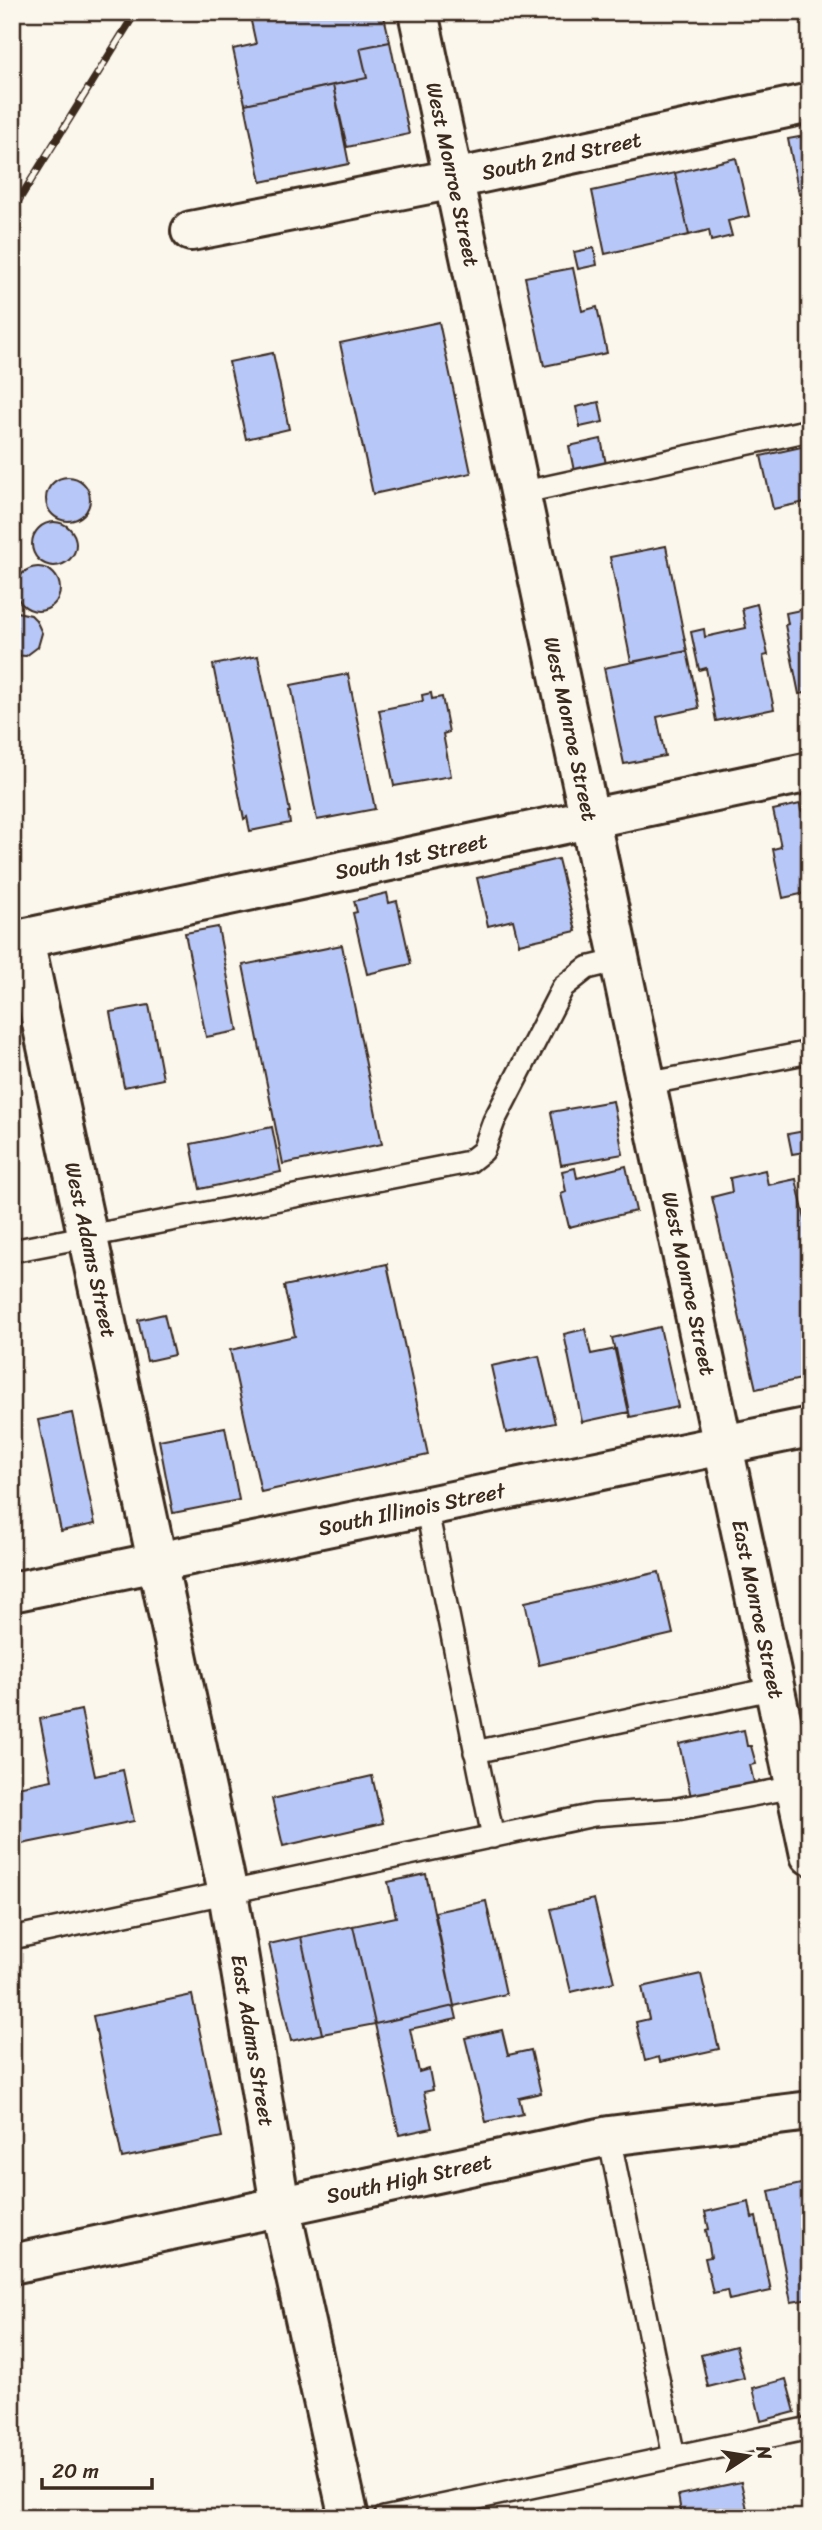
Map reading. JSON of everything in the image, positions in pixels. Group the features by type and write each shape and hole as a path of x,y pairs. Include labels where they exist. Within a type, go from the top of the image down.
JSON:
{"street":[{"name":"West Monroe Street","path":"418,12 723,1445"},
{"name":"South 2nd Street","path":"191,231 454,179 810,103"},
{"name":"South 1st Street","path":"18,940 810,772"},
{"name":"West Adams Street","path":"18,940 87,1236 156,1562"},
{"name":"South Illinois Street","path":"12,1592 810,1427"},
{"name":"East Monroe Street","path":"723,1445 810,1855"},
{"name":"East Adams Street","path":"156,1562 228,1893 280,2205 349,2518"},
{"name":"South High Street","path":"12,2264 609,2136 810,2111"}],"lane":[{"path":"520,493 810,430"},
{"path":"12,1251 468,1162 483,1151 494,1121 564,987 587,968 620,960"},
{"path":"646,1084 810,1052"},
{"path":"426,1506 493,1837"},
{"path":"475,1752 776,1688"},
{"path":"12,1938 594,1815 677,1809 795,1787"},
{"path":"609,2136 674,2457"},
{"path":"384,2518 810,2428"}],"building":[{"path":"249,12 383,12 390,42 360,48 367,78 245,104 233,49 256,44"},
{"path":"390,42 409,134 347,147 333,85 367,78 360,48"},
{"path":"333,85 349,164 261,182 245,104"},
{"path":"810,135 810,192 799,194 788,139"},
{"path":"736,158 749,216 728,221 732,236 711,241 709,230 689,235 675,173"},
{"path":"675,173 689,235 605,254 592,191"},
{"path":"594,248 597,265 578,269 574,252"},
{"path":"573,268 582,311 597,307 607,353 544,366 525,277"},
{"path":"439,322 471,473 373,494 340,343"},
{"path":"273,353 289,429 246,439 229,362"},
{"path":"599,402 603,422 580,427 576,407"},
{"path":"601,439 606,464 574,471 569,446"},
{"path":"810,445 810,501 773,509 761,456"},
{"path":"68,477 83,484 90,499 83,514 68,521 53,514 46,499 53,484"},
{"path":"54,522 69,529 76,544 69,559 54,566 39,559 32,544 39,529"},
{"path":"666,546 687,651 631,662 610,557"},
{"path":"38,567 53,574 60,589 53,604 38,611 23,604 16,589 23,574"},
{"path":"757,604 768,655 763,656 774,709 716,721 706,668 699,670 691,632 704,629 705,637 746,628 742,608"},
{"path":"810,608 810,700 807,701 805,693 799,694 785,625 788,624 786,613"},
{"path":"17,612 31,615 42,633 38,647 26,656 12,655 12,614"},
{"path":"687,651 699,708 657,717 665,756 624,764 604,668"},
{"path":"258,656 290,823 250,831 247,817 244,819 213,665"},
{"path":"348,674 375,809 317,820 291,685"},
{"path":"431,693 432,699 442,697 449,732 443,734 451,776 394,786 379,710 423,701 422,695"},
{"path":"800,804 801,811 806,810 810,827 810,892 783,898 773,849 781,847 773,810"},
{"path":"558,859 576,931 519,944 513,920 488,926 477,878"},
{"path":"387,893 389,903 397,901 411,964 367,974 353,913 357,912 354,901"},
{"path":"218,927 238,1031 206,1037 185,933"},
{"path":"342,945 382,1144 283,1164 243,965"},
{"path":"149,1005 163,1079 124,1087 110,1012"},
{"path":"613,1101 623,1154 561,1165 551,1112"},
{"path":"272,1127 281,1172 200,1189 191,1144"},
{"path":"810,1130 810,1151 792,1154 788,1134"},
{"path":"626,1166 636,1211 569,1227 561,1194 566,1192 562,1171 575,1168 577,1178"},
{"path":"765,1170 768,1185 796,1179 810,1242 810,1377 756,1389 712,1197 732,1192 730,1178"},
{"path":"387,1264 428,1455 261,1492 230,1350 295,1336 284,1286"},
{"path":"164,1314 174,1355 147,1361 138,1320"},
{"path":"660,1327 678,1407 630,1417 612,1338"},
{"path":"585,1329 591,1354 616,1349 629,1412 582,1422 564,1334"},
{"path":"539,1356 555,1423 506,1433 491,1366"},
{"path":"72,1413 95,1524 61,1531 38,1420"},
{"path":"225,1427 239,1500 173,1513 159,1440"},
{"path":"659,1572 673,1634 539,1665 525,1602"},
{"path":"81,1710 95,1776 123,1770 134,1821 12,1846 12,1788 52,1780 40,1719"},
{"path":"744,1730 747,1746 751,1746 756,1764 750,1765 755,1787 692,1801 679,1744"},
{"path":"372,1776 383,1823 283,1846 272,1799"},
{"path":"426,1874 454,2006 375,2024 353,1926 396,1917 388,1882"},
{"path":"594,1899 614,1982 571,1992 551,1909"},
{"path":"486,1901 506,1994 454,2006 435,1912"},
{"path":"353,1926 375,2024 322,2034 301,1937"},
{"path":"301,1937 322,2034 291,2041 269,1944"},
{"path":"701,1974 719,2049 660,2062 659,2057 645,2061 636,2022 649,2019 642,1987"},
{"path":"192,1995 222,2137 122,2158 93,2016"},
{"path":"454,2006 457,2019 410,2029 419,2072 429,2069 433,2090 424,2092 432,2128 399,2135 375,2024"},
{"path":"502,2030 508,2055 531,2050 541,2093 519,2098 523,2114 486,2122 465,2038"},
{"path":"810,2182 810,2299 791,2302 769,2191"},
{"path":"749,2202 752,2218 756,2217 771,2291 729,2300 727,2290 713,2293 705,2258 711,2257 705,2212"},
{"path":"736,2346 744,2378 708,2387 701,2355"},
{"path":"786,2379 795,2412 761,2421 753,2388"},
{"path":"741,2482 749,2518 682,2518 678,2495"},
{"path":"619,2510 621,2518 582,2518"}],"railway":[{"path":"12,211 136,12"}]}
